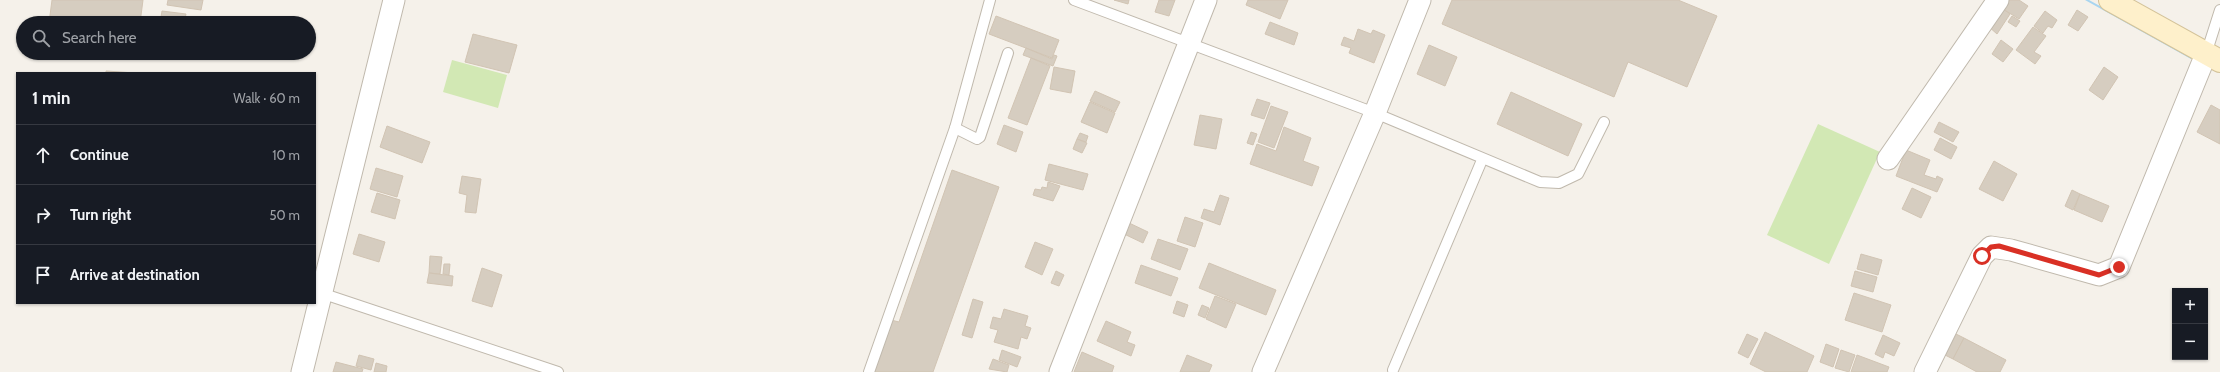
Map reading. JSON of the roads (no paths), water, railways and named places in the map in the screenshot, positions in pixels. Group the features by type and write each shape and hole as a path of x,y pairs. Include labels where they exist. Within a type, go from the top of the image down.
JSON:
{"street":[{"path":"302,372 394,0"},
{"path":"1060,372 1206,0"},
{"path":"1263,372 1375,113 1420,0"},
{"path":"1888,159 1998,0"},
{"path":"1925,372 1982,256 1991,247 2011,250 2099,275 2119,267 2213,57 2110,0"}],"lane":[{"path":"869,372 955,128 990,0"},
{"path":"1074,0 1375,113 1482,160 1540,182 1559,183 1578,174 1604,122"},
{"path":"2213,57 2220,10"},
{"path":"955,128 977,139 980,137 1008,53"},
{"path":"1393,370 1482,160"},
{"path":"321,293 558,372"}],"water":[{"path":"2085,0 2089,0 2192,57 2191,59"}]}
